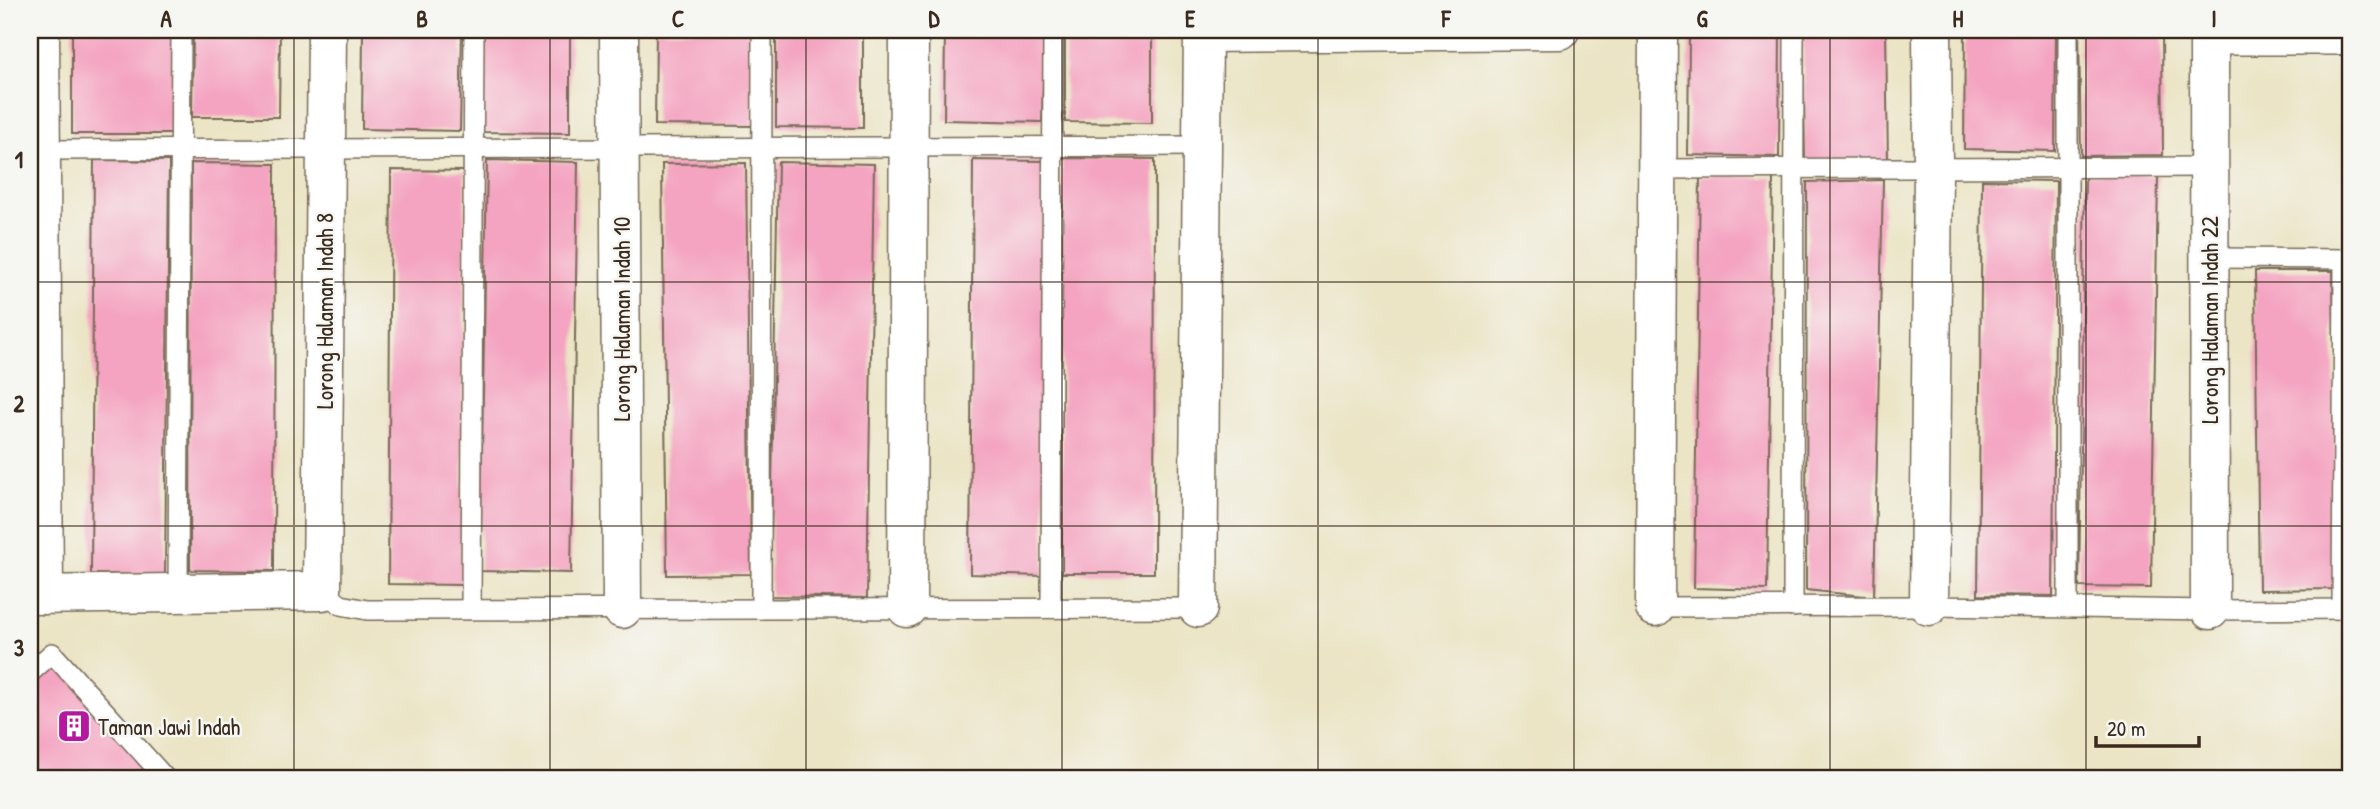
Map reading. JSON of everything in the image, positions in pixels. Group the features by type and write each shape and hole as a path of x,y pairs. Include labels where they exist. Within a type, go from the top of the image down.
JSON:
{"street":[{"path":"40,30 37,595 322,592"},
{"name":"Lorong Halaman Indah 8","path":"322,592 327,30"},
{"name":"Lorong Halaman Indah 10","path":"619,30 622,609"},
{"path":"907,608 909,30"},
{"path":"1198,608 1203,32 1560,30"},
{"path":"1655,607 1658,30"},
{"path":"1929,606 1932,30"},
{"name":"Lorong Halaman Indah 22","path":"2209,37 2210,610"}],"lane":[{"path":"178,593 181,30"},
{"path":"471,609 474,30"},
{"path":"761,609 762,30"},
{"path":"1051,608 1053,30"},
{"path":"1793,607 1794,30"},
{"path":"2068,30 2068,608"},
{"path":"2209,37 2346,40"},
{"path":"41,149 1202,146"},
{"path":"1657,169 2209,167"},
{"path":"1655,607 2346,609 2347,259 2209,258"},
{"path":"322,592 341,605 367,610 1198,608"},
{"path":"30,673 52,653 166,779"}],"building":[{"path":"72,30 174,30 174,134 72,134"},
{"path":"193,30 280,30 279,117 192,117"},
{"path":"363,30 462,30 460,131 362,129"},
{"path":"483,30 570,30 570,133 483,132"},
{"path":"656,30 754,30 753,126 655,125"},
{"path":"776,30 863,30 863,128 776,127"},
{"path":"945,30 1044,30 1042,122 944,120"},
{"path":"1065,30 1152,30 1152,123 1065,122"},
{"path":"1689,30 1780,30 1779,157 1688,155"},
{"path":"1803,30 1886,30 1888,162 1805,162"},
{"path":"1965,30 2056,30 2055,151 1964,149"},
{"path":"2079,30 2162,30 2163,155 2081,156"},
{"path":"1062,158 1155,159 1154,573 1062,573"},
{"path":"94,160 169,161 165,575 91,574"},
{"path":"487,160 578,162 571,573 480,571"},
{"path":"973,160 1047,161 1044,576 970,574"},
{"path":"778,162 874,164 867,598 770,596"},
{"path":"191,163 275,164 274,571 190,570"},
{"path":"746,163 751,574 667,575 662,164"},
{"path":"391,170 465,171 462,585 388,584"},
{"path":"2085,174 2158,176 2151,588 2079,587"},
{"path":"1700,176 1773,178 1767,590 1694,588"},
{"path":"1883,180 1874,597 1806,590 1807,182"},
{"path":"1982,180 2056,181 2053,596 1978,595"},
{"path":"2255,271 2333,271 2337,589 2259,590"},
{"name":"Taman Jawi Indah","path":"52,653 166,779 30,779 30,673"}],"place":[{"name":"Taman Jawi Indah","path":"74,726"}]}
